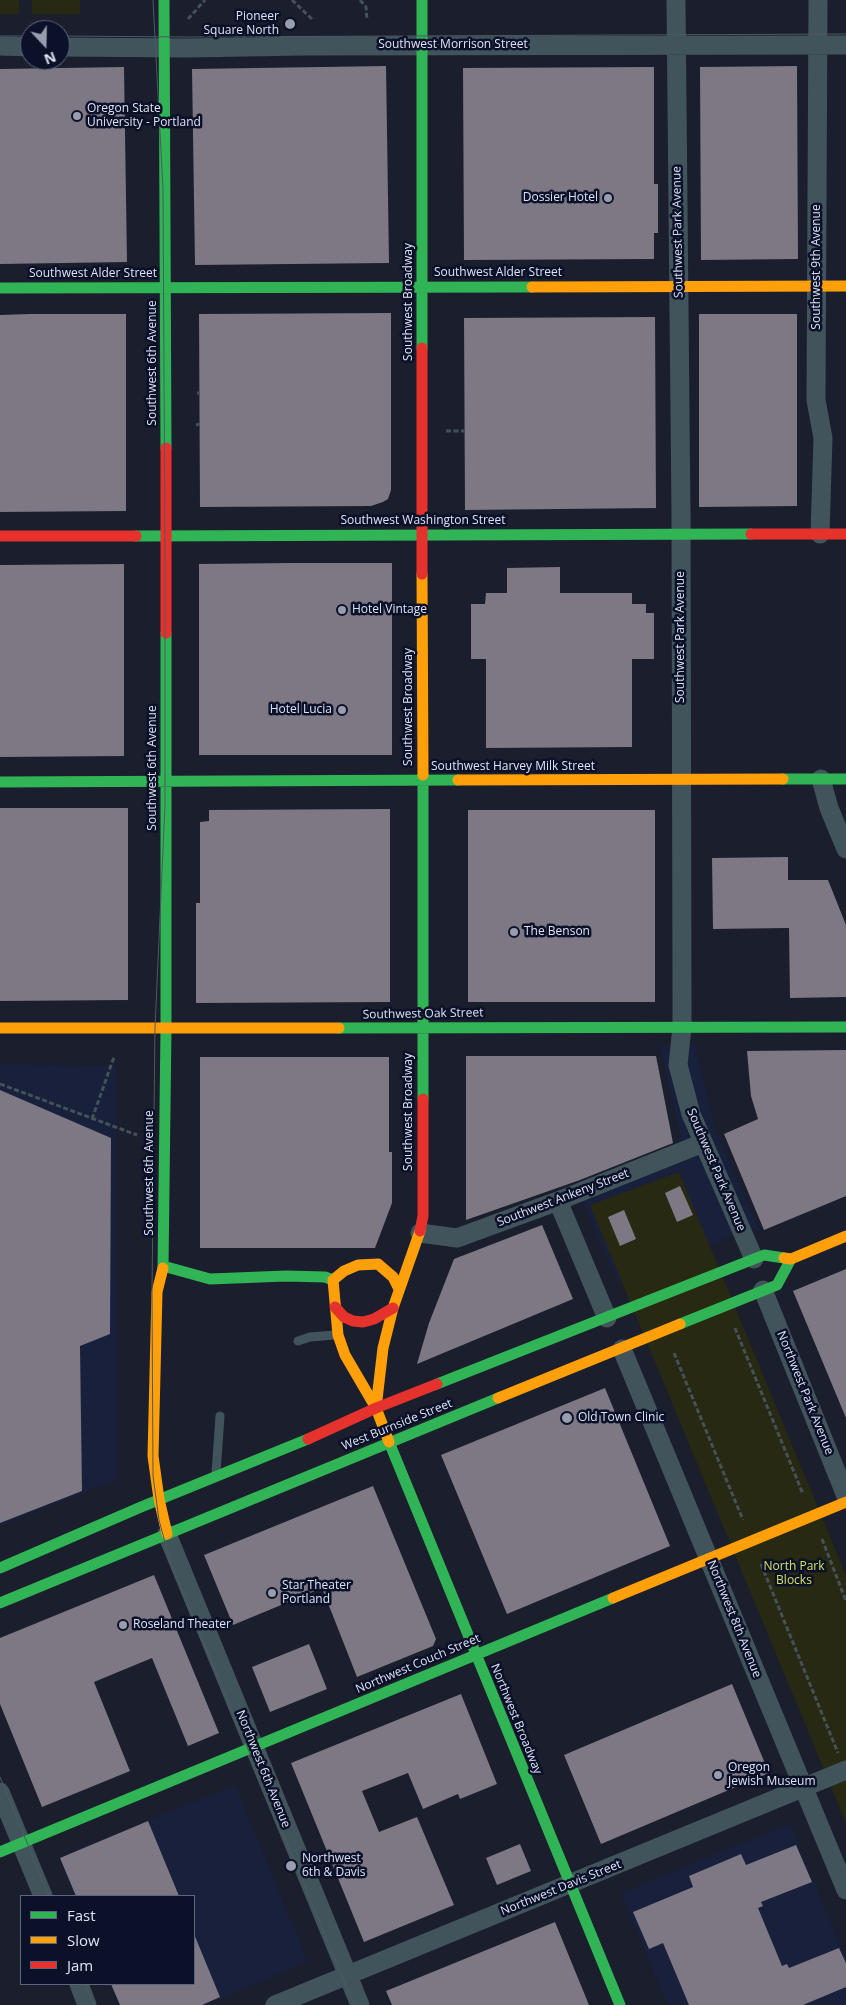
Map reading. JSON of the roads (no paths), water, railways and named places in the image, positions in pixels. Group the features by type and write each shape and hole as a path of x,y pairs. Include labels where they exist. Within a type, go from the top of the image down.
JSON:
{"main road":[{"name":"Southwest 6th Avenue","path":"164,0 167,536 166,1028 163,1266 157,1292 153,1456 159,1499 167,1534"},
{"name":"Southwest Broadway","path":"376,1408 383,1348 399,1289 420,1233 423,1216 422,0"},
{"name":"Southwest Alder Street","path":"0,288 846,286"},
{"name":"Southwest Washington Street","path":"0,536 846,534"},
{"name":"Southwest Harvey Milk Street","path":"0,782 846,779"},
{"name":"Southwest Oak Street","path":"0,1028 846,1027"},
{"path":"791,1259 846,1236"},
{"name":"West Burnside Street","path":"0,1568 159,1499 334,1428 376,1408 607,1318 754,1258 764,1255 791,1259 777,1284 0,1603"},
{"path":"163,1266 210,1279 316,1276 333,1280 344,1270 358,1265 378,1264 393,1276 399,1289"},
{"name":"Southwest Broadway","path":"333,1280 332,1292 338,1335 345,1355 376,1408 389,1443"},
{"path":"335,1307 344,1317 353,1321 363,1322 374,1319 393,1308"},
{"name":"Northwest Broadway","path":"389,1443 620,2005"},
{"name":"Northwest Couch Street","path":"0,1852 846,1502"}],"street":[{"name":"Southwest Park Avenue","path":"676,0 681,534 682,1027 678,1065 691,1114 754,1258"},
{"name":"Southwest 9th Avenue","path":"818,0 816,400 823,438 820,534"},
{"name":"Southwest Morrison Street","path":"70,47 421,45 846,46"},
{"path":"0,46 20,47"},
{"path":"821,779 829,808 846,849"},
{"name":"Southwest Ankeny Street","path":"420,1233 457,1238 558,1201 704,1143"},
{"path":"558,1201 607,1318"},
{"name":"Northwest Park Avenue","path":"763,1290 846,1496"},
{"name":"Northwest 8th Avenue","path":"622,1349 846,1890"},
{"name":"Northwest 6th Avenue","path":"167,1534 360,2005"},
{"name":"Northwest Davis Street","path":"275,2005 804,1787 842,1762"},
{"path":"0,1792 43,1895"},
{"path":"78,1985 87,2005"}],"lane":[{"path":"298,1341 310,1337 338,1335"},
{"path":"216,1476 220,1416"}],"tram line":[{"path":"153,0 163,189 165,558 165,806 155,1028 152,1291 153,1476 159,1520 170,1561 354,2005"},
{"path":"70,36 846,34"},
{"path":"0,36 20,36"},
{"path":"0,1777 49,1895"},
{"path":"85,1985 94,2005"}],"place":[{"name":"Pioneer Square North","path":"290,24"},
{"name":"Oregon State University - Portland","path":"77,116"},
{"name":"Dossier Hotel","path":"608,198"},
{"name":"Hotel Vintage","path":"342,610"},
{"name":"Hotel Lucia","path":"342,710"},
{"name":"The Benson","path":"514,932"},
{"name":"Old Town Clinic","path":"567,1418"},
{"name":"Star Theater Portland","path":"272,1593"},
{"name":"Roseland Theater","path":"123,1625"},
{"name":"Oregon Jewish Museum","path":"718,1775"},
{"name":"Northwest 6th & Davis","path":"291,1866"}],"park label":[{"name":"North Park Blocks","path":"794,1574"}]}
